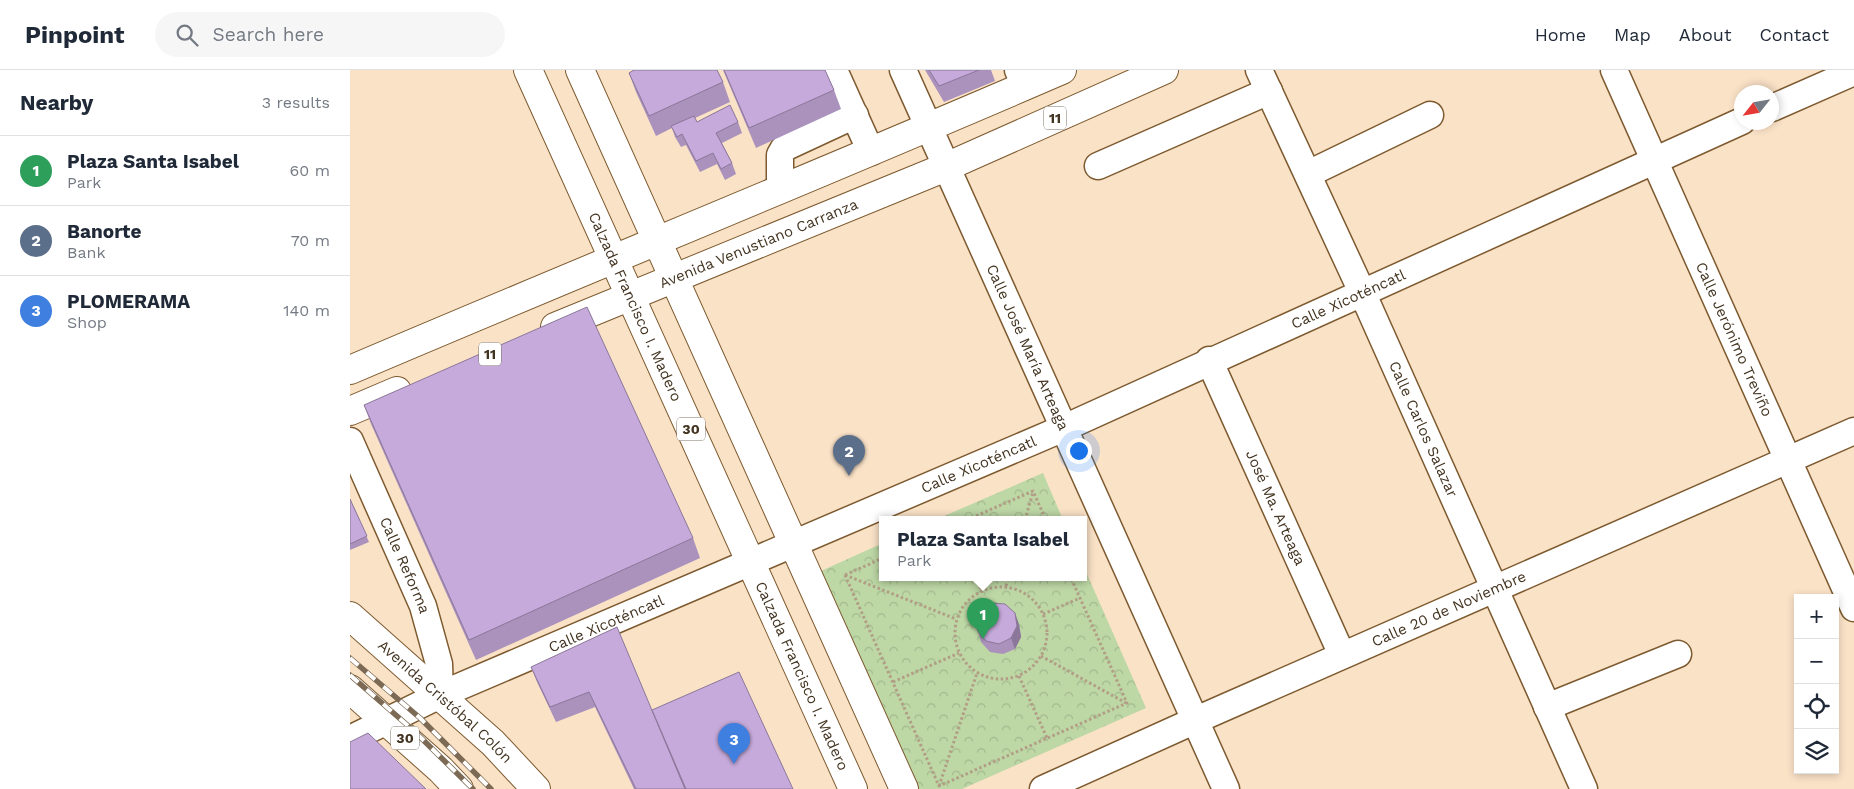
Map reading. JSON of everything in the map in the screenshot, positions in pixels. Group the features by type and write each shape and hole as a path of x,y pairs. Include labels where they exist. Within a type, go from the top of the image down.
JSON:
{"main road":[{"name":"Calzada Francisco I. Madero","path":"528,70 853,789"},
{"path":"580,70 904,789"},
{"path":"350,370 613,258 930,128 1021,78 1062,70"},
{"name":"Avenida Venustiano Carranza","path":"531,337 946,166 1164,70"},
{"path":"350,410 422,381"},
{"name":"Avenida Cristóbal Colón","path":"350,616 493,743 536,789"},
{"name":"30","path":"350,689 441,770 459,789"}],"street":[{"path":"834,70 871,152"},
{"name":"Calle José María Arteaga","path":"903,70 1226,789"},
{"name":"Calle Jerónimo Treviño","path":"1614,70 1854,608"},
{"path":"1779,105 1854,72"},
{"path":"1098,166 1264,80"},
{"name":"Calle Carlos Salazar","path":"1264,80 1362,292 1584,789"},
{"path":"780,189 780,156 784,148 855,115"},
{"path":"1308,174 1430,115"},
{"name":"Calle Xicoténcatl","path":"350,740 440,695 1064,428 1209,360 1734,125"},
{"name":"José Ma. Arteaga","path":"1209,360 1342,656"},
{"name":"Calle 20 de Noviembre","path":"1043,789 1854,431"},
{"name":"Calle Reforma","path":"350,441 424,606 439,664 440,695"},
{"path":"1547,707 1678,654"}],"path":[{"path":"976,516 1033,491"},
{"path":"1025,516 1033,491"},
{"path":"1033,491 1044,516"},
{"path":"845,575 879,560"},
{"path":"845,575 956,619"},
{"path":"845,575 939,786"},
{"path":"976,581 981,590"},
{"path":"1006,586 1007,581"},
{"path":"1072,581 1127,703"},
{"path":"993,586 1006,586 1028,595 1043,614 1046,635 1041,656 1032,668 1019,676 1005,679 990,678 977,673 966,664 959,652 954,630 956,619 970,598 981,590 993,586"},
{"path":"1043,614 1080,598"},
{"path":"893,682 959,652"},
{"path":"1041,656 1127,703"},
{"path":"939,786 977,673"},
{"path":"1019,676 1047,738"},
{"path":"939,786 1127,703"}],"green space":[{"path":"1043,473 1061,516 944,516"},
{"path":"879,545 879,581 1087,581 1087,574 1146,708 962,789 917,789 821,571"}],"building":[{"path":"634,70 717,70 723,82 649,116 629,73"},
{"path":"724,70 825,70 834,90 749,128"},
{"path":"929,70 979,70 939,86"},
{"path":"730,105 738,122 716,133 732,163 721,169 713,153 696,161 682,134 677,137 671,126 694,116 697,122"},
{"path":"587,307 693,538 469,640 364,405"},
{"path":"350,499 367,536 350,544"},
{"path":"991,603 1005,604 1015,613 1017,626 1011,638 999,644 986,641 976,625 979,611"},
{"path":"617,627 685,789 636,789 589,692 550,707 531,667"},
{"path":"739,672 793,789 686,789 652,710"},
{"path":"368,733 426,789 350,789 350,742"}],"railway":[{"path":"350,658 420,718 491,789"},
{"path":"350,675 413,730 473,789"}],"place":[{"name":"Banorte","path":"849,476"},
{"name":"Plaza Santa Isabel","path":"983,639"},
{"name":"PLOMERAMA","path":"734,764"}]}
